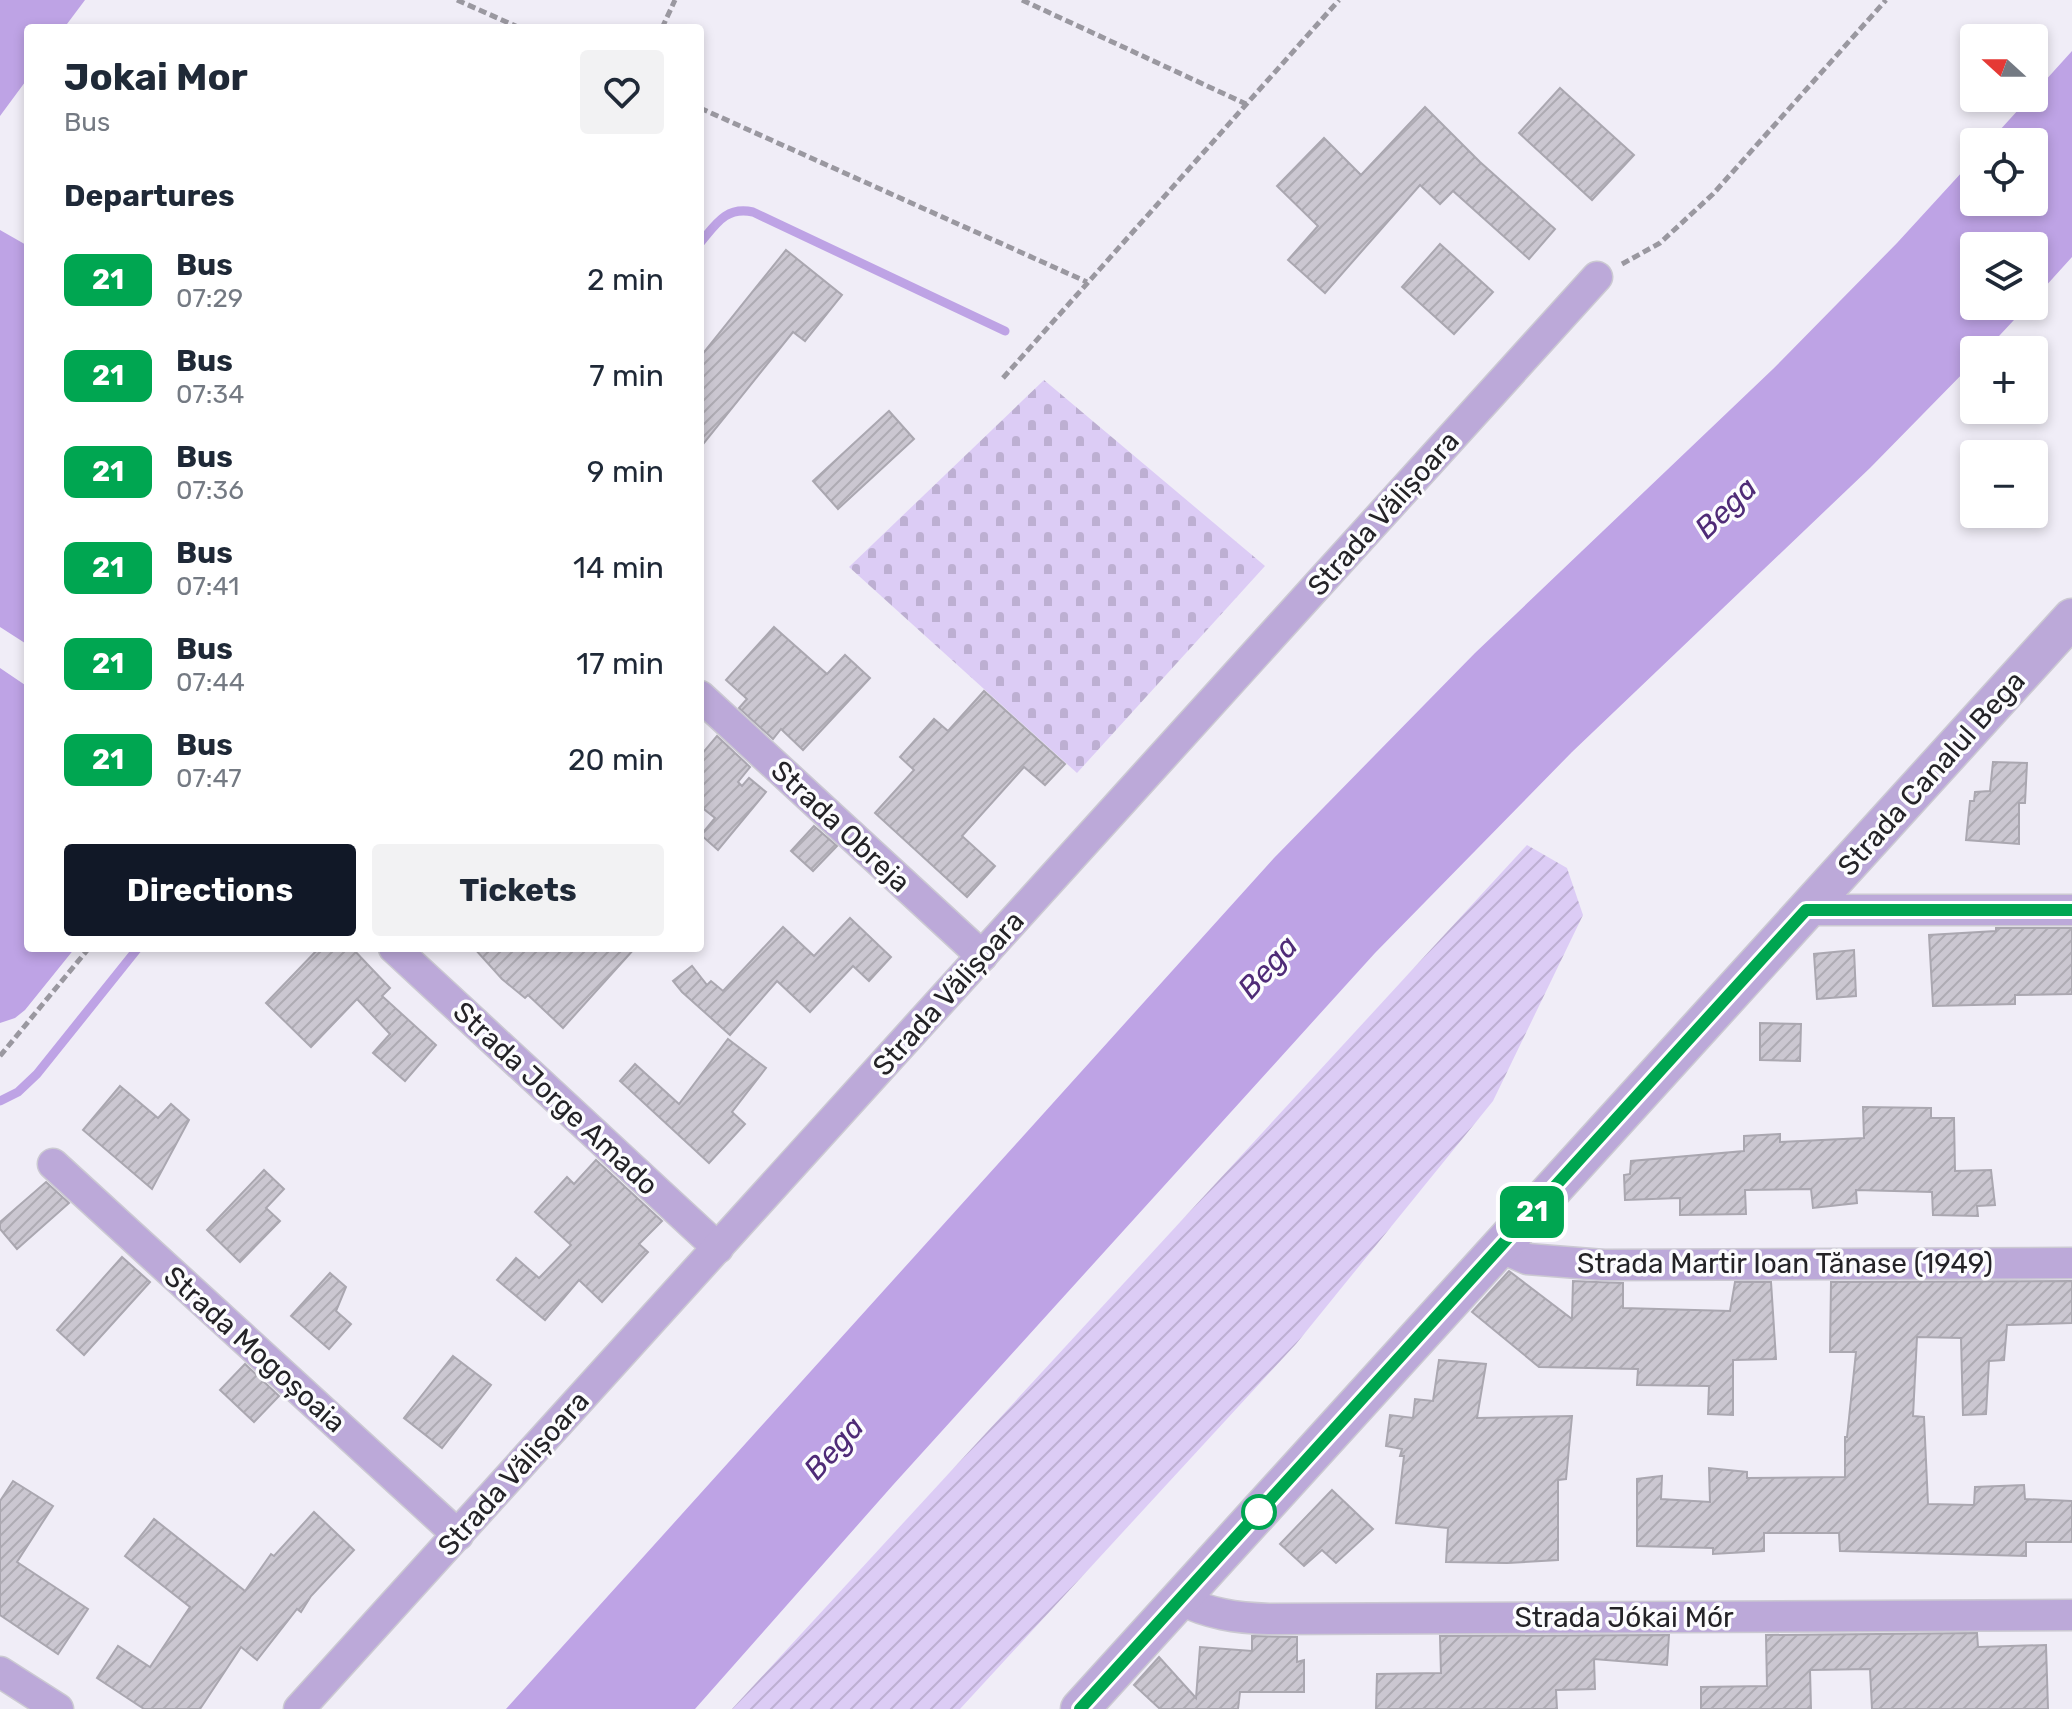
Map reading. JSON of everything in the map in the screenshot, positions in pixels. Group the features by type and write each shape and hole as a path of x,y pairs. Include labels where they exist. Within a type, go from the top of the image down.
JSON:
{"street":[{"name":"Strada Vălișoara","path":"299,1709 1597,277"},
{"name":"Strada Canalul Bega","path":"1080,1709 2072,618"},
{"name":"Strada Obreja","path":"704,700 982,956"},
{"path":"1806,910 2072,910"},
{"name":"Strada Jorge Amado","path":"398,952 718,1248"},
{"name":"Strada Mogoșoaia","path":"53,1164 458,1535"},
{"name":"Strada Martir Ioan Tănase (1949)","path":"1500,1247 1527,1259 1604,1265 2072,1263"},
{"name":"Strada Jókai Mór","path":"1179,1599 1201,1610 1230,1617 1269,1619 2072,1615"},
{"path":"0,1672 58,1709"}],"path":[{"path":"457,0 511,24"},
{"path":"664,24 675,0"},
{"path":"1022,0 1246,104"},
{"path":"1003,378 1339,0"},
{"path":"1597,277 1660,243 1713,194 1886,0"},
{"path":"704,110 1087,282"},
{"path":"0,1056 86,952"}],"green space":[{"path":"1044,380 1265,566 1077,773 849,567"},
{"path":"1527,845 1567,868 1583,915 1493,1101 1296,1344 960,1709 732,1709"}],"water":[{"path":"0,0 85,0 67,24 24,24 24,83 0,116"},
{"name":"Bega","path":"2072,51 2072,257 2048,284 2048,232 1960,232 1960,320 2014,320 1999,336 1960,336 1960,376 1870,468 1572,752 1375,953 893,1485 695,1709 506,1709 1274,858 1475,653 1773,369 1960,174 1960,216 2048,216 2048,128 2002,128 2016,112 2048,112 2048,78"},
{"path":"0,230 24,244 24,642 0,627"},
{"path":"0,668 24,684 24,952 72,952 25,1010 15,1018 0,1023"}],"building":[{"path":"1560,88 1634,155 1592,200 1519,133"},
{"path":"1425,107 1480,162 1555,229 1529,259 1453,191 1440,204 1420,185 1325,293 1288,260 1318,226 1277,186 1324,138 1361,175"},
{"path":"1440,244 1493,292 1454,334 1402,287"},
{"path":"786,250 842,295 805,341 793,332 704,443 704,352"},
{"path":"889,411 914,439 838,509 813,481"},
{"path":"774,627 827,674 845,655 870,678 803,750 781,729 773,739 739,708 747,699 726,680"},
{"path":"984,691 1065,764 1045,785 1024,767 962,836 995,866 967,897 875,813 914,770 900,757 934,719 948,731"},
{"path":"717,736 750,767 738,782 742,786 749,778 766,792 718,850 704,838 704,831 715,818 704,809 704,751"},
{"path":"1993,762 2027,763 2025,803 2019,803 2019,844 1966,840 1970,801 1974,801 1975,792 1990,791"},
{"path":"814,826 837,846 813,871 791,851"},
{"path":"850,918 891,957 869,981 853,966 810,1012 777,981 730,1035 673,981 692,966 707,985 711,981 723,991 783,927 814,956"},
{"path":"1996,928 2072,928 2072,994 2015,995 2015,1004 1933,1006 1929,935 1996,931"},
{"path":"1854,950 1856,996 1817,999 1814,954"},
{"path":"315,952 356,952 390,988 382,996 436,1045 405,1081 373,1053 390,1034 357,999 311,1047 266,1003"},
{"path":"478,952 631,952 563,1028 528,995 525,998"},
{"path":"1760,1023 1801,1024 1800,1061 1760,1060"},
{"path":"728,1039 766,1068 732,1112 745,1124 709,1163 620,1081 635,1064 679,1104"},
{"path":"120,1086 158,1118 171,1104 189,1120 152,1189 83,1130"},
{"path":"1863,1107 1931,1108 1931,1118 1954,1118 1955,1171 1991,1170 1995,1205 1977,1206 1978,1216 1933,1215 1932,1192 1856,1190 1857,1203 1813,1208 1811,1189 1745,1190 1746,1214 1680,1215 1680,1198 1625,1200 1624,1175 1630,1174 1631,1161 1744,1151 1744,1136 1780,1134 1780,1142 1864,1138"},
{"path":"596,1160 662,1221 639,1244 648,1252 602,1302 579,1280 545,1320 497,1280 516,1258 539,1278 571,1245 535,1212 567,1177 574,1184"},
{"path":"264,1170 284,1189 266,1208 280,1221 240,1262 207,1230"},
{"path":"46,1182 69,1203 17,1249 0,1229 0,1222"},
{"path":"122,1257 150,1282 84,1355 57,1330"},
{"path":"1509,1271 1572,1319 1573,1281 1623,1283 1623,1308 1730,1311 1735,1282 1771,1282 1776,1359 1733,1360 1733,1415 1708,1414 1709,1386 1637,1385 1638,1369 1539,1367 1472,1312"},
{"path":"330,1273 346,1287 336,1311 351,1324 329,1349 291,1316"},
{"path":"2072,1281 2072,1323 2007,1325 2004,1360 1989,1361 1986,1414 1963,1415 1961,1338 1917,1337 1913,1416 1924,1417 1928,1504 1974,1505 1975,1487 2024,1485 2025,1499 2072,1501 2072,1542 2026,1542 2026,1556 1840,1551 1839,1533 1764,1533 1764,1551 1713,1554 1713,1548 1637,1546 1637,1479 1662,1476 1661,1499 1710,1502 1709,1468 1747,1472 1747,1478 1845,1477 1845,1437 1856,1352 1830,1352 1831,1282"},
{"path":"453,1356 491,1385 442,1448 404,1418"},
{"path":"1439,1360 1486,1364 1477,1418 1572,1416 1566,1479 1558,1480 1558,1560 1446,1562 1448,1528 1396,1523 1404,1456 1400,1456 1402,1449 1386,1446 1390,1415 1413,1418 1415,1399 1433,1401"},
{"path":"245,1364 279,1396 254,1422 220,1390"},
{"path":"13,1481 53,1506 17,1562 88,1609 58,1654 0,1615 0,1501"},
{"path":"1332,1490 1373,1529 1336,1563 1322,1550 1304,1566 1280,1544"},
{"path":"314,1512 354,1550 311,1596 301,1612 297,1609 257,1660 241,1647 200,1709 144,1709 97,1678 118,1646 150,1667 190,1607 125,1556 154,1519 245,1591 271,1554 274,1556"},
{"path":"1977,1633 1978,1647 2046,1645 2048,1709 1872,1709 1870,1669 1810,1670 1811,1709 1701,1709 1701,1687 1767,1686 1766,1635"},
{"path":"1669,1635 1667,1665 1594,1659 1595,1689 1556,1690 1557,1709 1376,1709 1377,1674 1441,1673 1440,1636"},
{"path":"1252,1636 1297,1637 1297,1662 1304,1660 1304,1692 1240,1692 1238,1709 1160,1709 1134,1685 1159,1657 1196,1698 1200,1647 1252,1651"}],"waterway":[{"path":"704,238 729,214 753,212 1005,331"},
{"path":"0,1101 18,1092 37,1074 135,952"}],"bus line":[{"name":"21","path":"1080,1709 1806,910 2072,910"}]}
